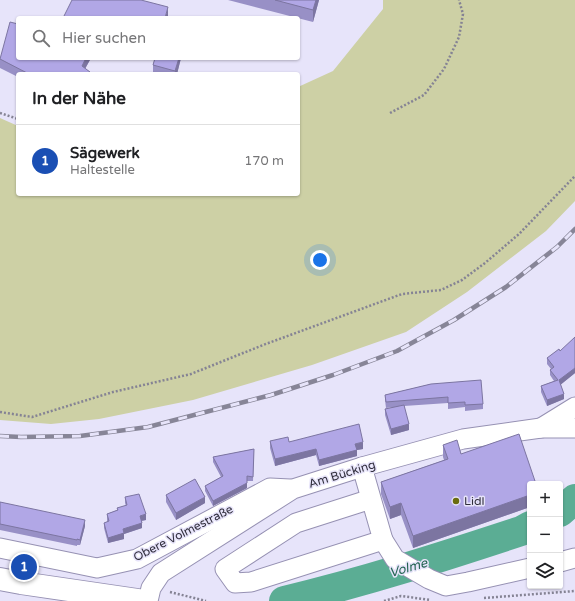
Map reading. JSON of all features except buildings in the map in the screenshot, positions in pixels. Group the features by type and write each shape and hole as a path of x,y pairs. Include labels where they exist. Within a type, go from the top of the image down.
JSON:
{"main road":[{"path":"0,579 20,583 148,597"}],"street":[{"path":"541,428 575,407"},
{"name":"Am Bücking","path":"148,597 161,573 293,489 362,467 463,439 541,428 575,428"},
{"path":"362,467 383,540 395,559 430,579 446,586 527,569"},
{"name":"Obere Volmestraße","path":"0,548 97,568 137,559 270,488 293,489"},
{"path":"371,499 296,523 225,569 235,583 252,582 383,540"},
{"path":"563,561 575,558"}],"path":[{"path":"390,113 424,95 444,69 459,37 463,14 459,0"},
{"path":"0,113 16,118"},
{"path":"0,412 32,417 113,392 191,374 263,345 402,294 441,290 462,280 485,263 519,234 575,176"},
{"path":"148,597 206,601"}],"green space":[{"path":"383,0 575,0 575,201 546,231 467,292 406,332 312,365 193,400 99,419 51,424 0,420 0,118 16,125 16,196 300,196 300,86 333,71 383,9"}],"waterway":[{"name":"Volme","path":"563,509 575,499"},
{"name":"Volme","path":"284,601 403,569 521,531 527,528"}],"railway":[{"path":"0,436 80,436 148,427 271,395 333,375 397,351 454,320 506,287 557,247 575,229"}],"place":[{"name":"Lidl","path":"456,501"},
{"name":"Sägewerk","path":"24,567"}]}
